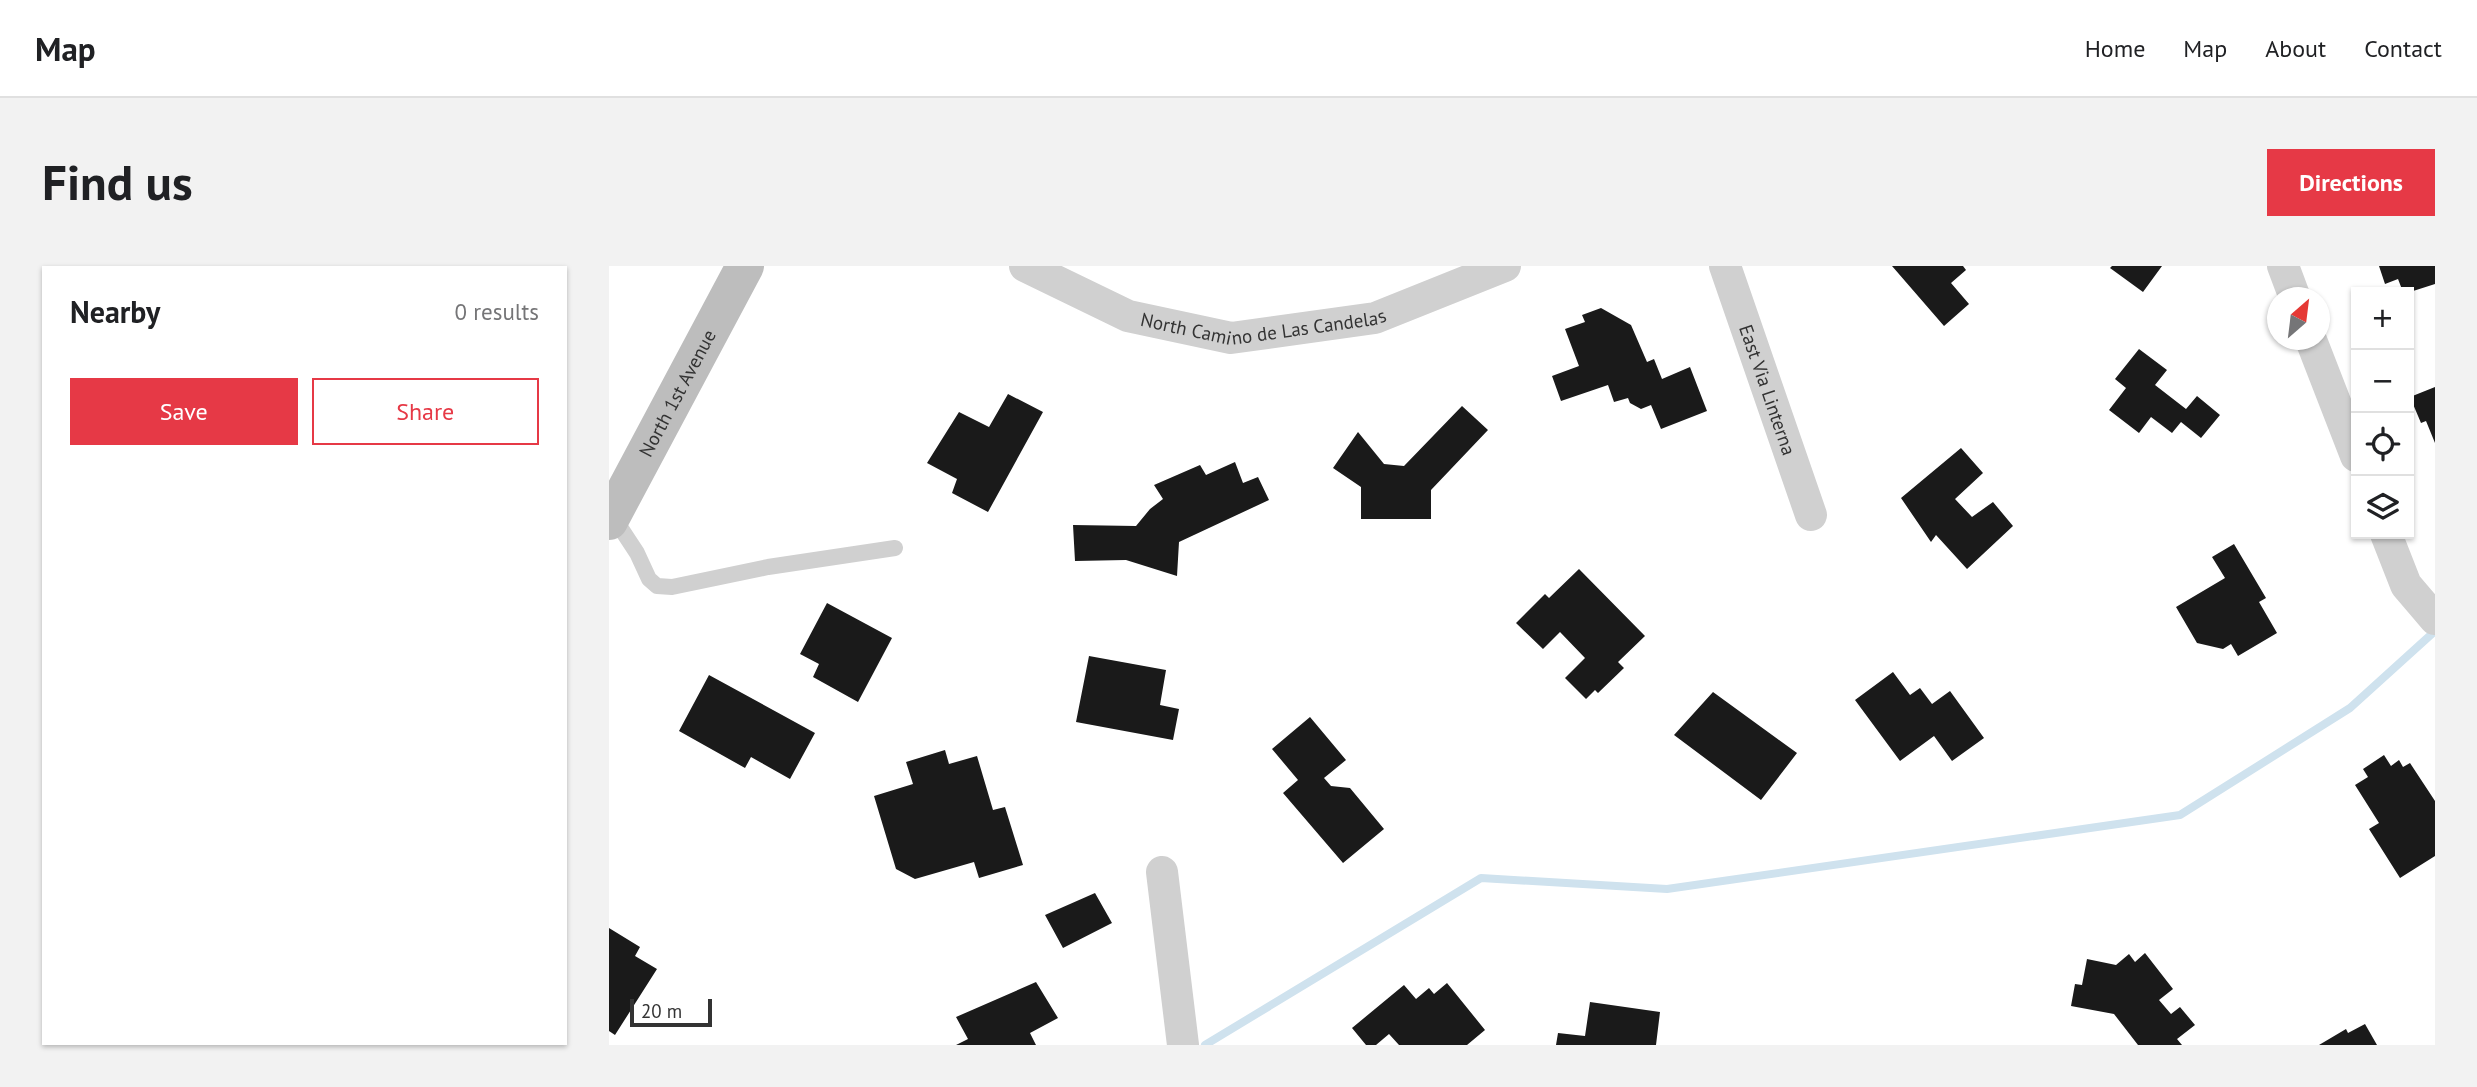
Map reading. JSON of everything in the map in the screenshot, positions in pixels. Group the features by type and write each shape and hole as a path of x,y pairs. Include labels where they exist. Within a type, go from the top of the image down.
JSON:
{"main road":[{"name":"North 1st Avenue","path":"610,518 745,266"}],"street":[{"name":"North Camino de Las Candelas","path":"1025,266 1128,316 1231,338 1375,318 1504,266"},
{"name":"East Via Linterna","path":"1725,266 1811,515"},
{"path":"2283,266 2291,287"},
{"path":"2315,350 2351,443"},
{"path":"2388,539 2406,585 2435,619"},
{"path":"1162,872 1182,1045"}],"lane":[{"path":"610,518 636,553 649,579 657,586 672,587 768,567 895,548"}],"building":[{"path":"1892,266 1963,266 1966,270 1951,283 1969,304 1944,326"},
{"path":"2162,266 2143,292 2110,268"},
{"path":"2379,266 2435,266 2435,284 2414,291 2414,287 2401,287 2398,279 2385,284"},
{"path":"1601,308 1631,325 1647,362 1654,359 1662,379 1690,367 1707,411 1661,429 1651,405 1641,409 1630,403 1628,398 1614,402 1608,385 1561,401 1552,376 1579,366 1565,329 1585,322 1582,315"},
{"path":"2139,349 2167,370 2155,385 2186,409 2197,396 2220,415 2201,438 2181,422 2172,433 2151,417 2139,433 2109,410 2126,388 2115,379"},
{"path":"2435,387 2435,443 2426,421 2421,423 2414,406 2414,395"},
{"path":"1008,394 1043,412 988,512 952,493 957,479 927,463 959,412 989,427"},
{"path":"1462,406 1488,430 1431,490 1431,519 1361,519 1361,487 1333,468 1358,432 1384,464 1404,466"},
{"path":"1961,448 1983,473 1955,499 1972,517 1993,502 2013,526 1967,569 1936,535 1931,542 1901,498"},
{"path":"1235,462 1243,483 1258,477 1269,500 1179,542 1177,576 1126,560 1075,561 1073,525 1136,526 1150,509 1163,499 1154,485 1200,465 1206,475"},
{"path":"2234,544 2266,598 2259,602 2277,633 2238,656 2231,644 2223,649 2197,643 2176,607 2225,578 2212,557"},
{"path":"1579,569 1645,636 1618,662 1624,668 1598,693 1595,690 1586,699 1565,678 1585,658 1560,632 1543,649 1516,623 1545,594 1549,598"},
{"path":"827,603 892,638 858,702 813,677 819,664 800,654"},
{"path":"1089,656 1166,670 1160,705 1179,709 1173,740 1076,722"},
{"path":"1893,672 1910,695 1920,688 1932,704 1950,691 1984,738 1952,761 1934,736 1900,761 1855,700"},
{"path":"709,675 815,733 790,779 751,757 745,768 679,731"},
{"path":"1713,692 1797,753 1761,800 1674,735"},
{"path":"1310,717 1346,760 1324,778 1331,786 1350,788 1384,829 1343,863 1283,793 1298,780 1272,749"},
{"path":"945,750 949,764 977,756 993,810 1005,807 1023,865 979,878 974,862 915,879 896,869 874,796 913,784 906,762"},
{"path":"2384,755 2391,766 2399,760 2403,767 2410,763 2435,801 2435,856 2400,878 2369,829 2379,823 2355,785 2368,777 2363,769"},
{"path":"1095,893 1112,923 1063,948 1045,915"},
{"path":"609,928 640,947 635,956 657,969 615,1035 609,1031"},
{"path":"2145,953 2173,989 2159,1000 2171,1014 2180,1007 2195,1025 2177,1039 2182,1045 2138,1045 2114,1014 2071,1006 2075,984 2082,985 2087,959 2116,965 2129,954 2135,962"},
{"path":"1036,982 1058,1018 1030,1033 1036,1045 956,1045 968,1039 956,1017"},
{"path":"1447,983 1485,1030 1467,1045 1399,1045 1389,1034 1376,1045 1366,1045 1352,1028 1404,985 1416,999 1429,988 1434,994"},
{"path":"1590,1002 1660,1012 1656,1045 1556,1045 1558,1033 1585,1036"},
{"path":"2365,1024 2377,1045 2319,1045 2346,1029 2348,1033"}],"waterway":[{"path":"1205,1045 1481,878 1667,889 2180,815 2350,708 2435,631"}]}
